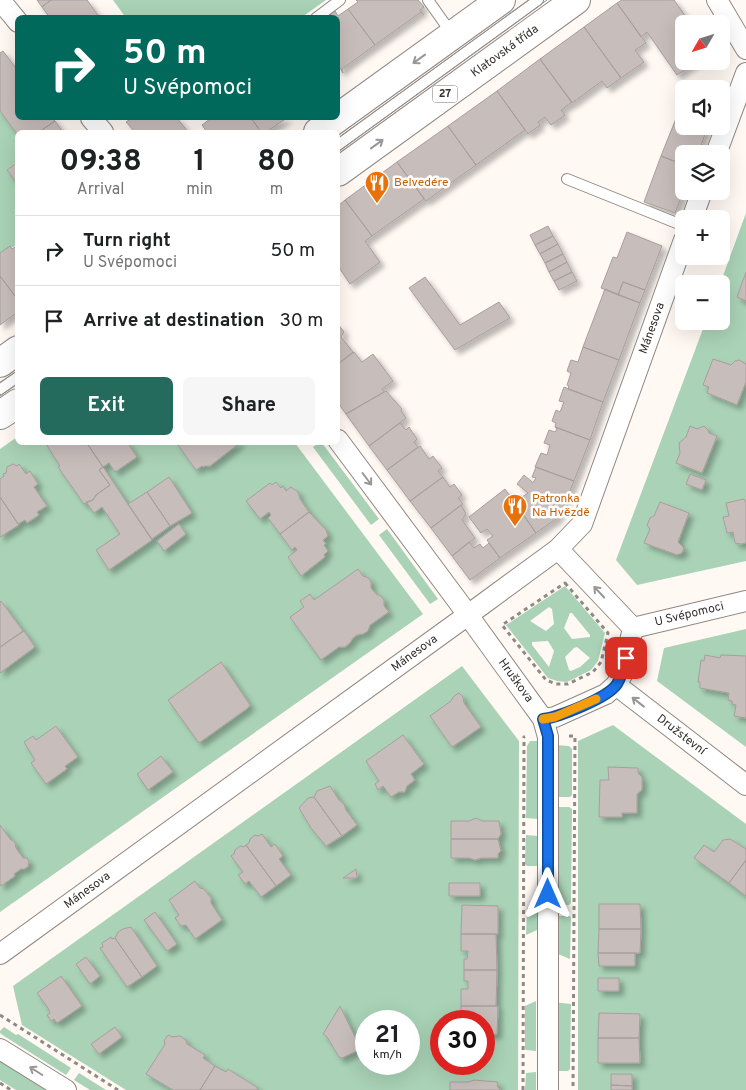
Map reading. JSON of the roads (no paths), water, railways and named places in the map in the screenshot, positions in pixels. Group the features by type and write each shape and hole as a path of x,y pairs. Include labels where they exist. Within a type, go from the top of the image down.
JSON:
{"main road":[{"path":"340,113 501,0"},
{"name":"Klatovská třída","path":"340,171 576,0"},
{"path":"320,130 332,120"},
{"path":"0,363 15,352"},
{"path":"0,415 15,405"}],"street":[{"path":"0,0 15,18"},
{"path":"717,0 746,49"},
{"path":"719,145 746,73"},
{"path":"93,120 101,130"},
{"name":"Mánesova","path":"0,954 558,549 582,524 675,265"},
{"name":"Hruškova","path":"340,443 543,719 548,736 548,1090"},
{"path":"543,719 555,717 606,694 616,685 623,673 632,628 558,549"},
{"name":"U Svépomoci","path":"632,628 746,601"},
{"name":"Družstevní","path":"616,685 746,785"},
{"path":"0,1049 66,1090"}],"lane":[{"path":"320,15 340,0"},
{"path":"428,0 453,35"},
{"name":"Klatovská třída","path":"340,144 538,0"},
{"path":"567,179 675,222"},
{"path":"0,389 15,379"}],"tram line":[{"path":"340,137 529,0"},
{"path":"340,151 547,0"},
{"path":"0,383 15,372"},
{"path":"0,396 15,385"}],"place":[{"name":"Belvedére","path":"377,204"},
{"name":"Patronka Na Hvězdě","path":"515,527"}]}
